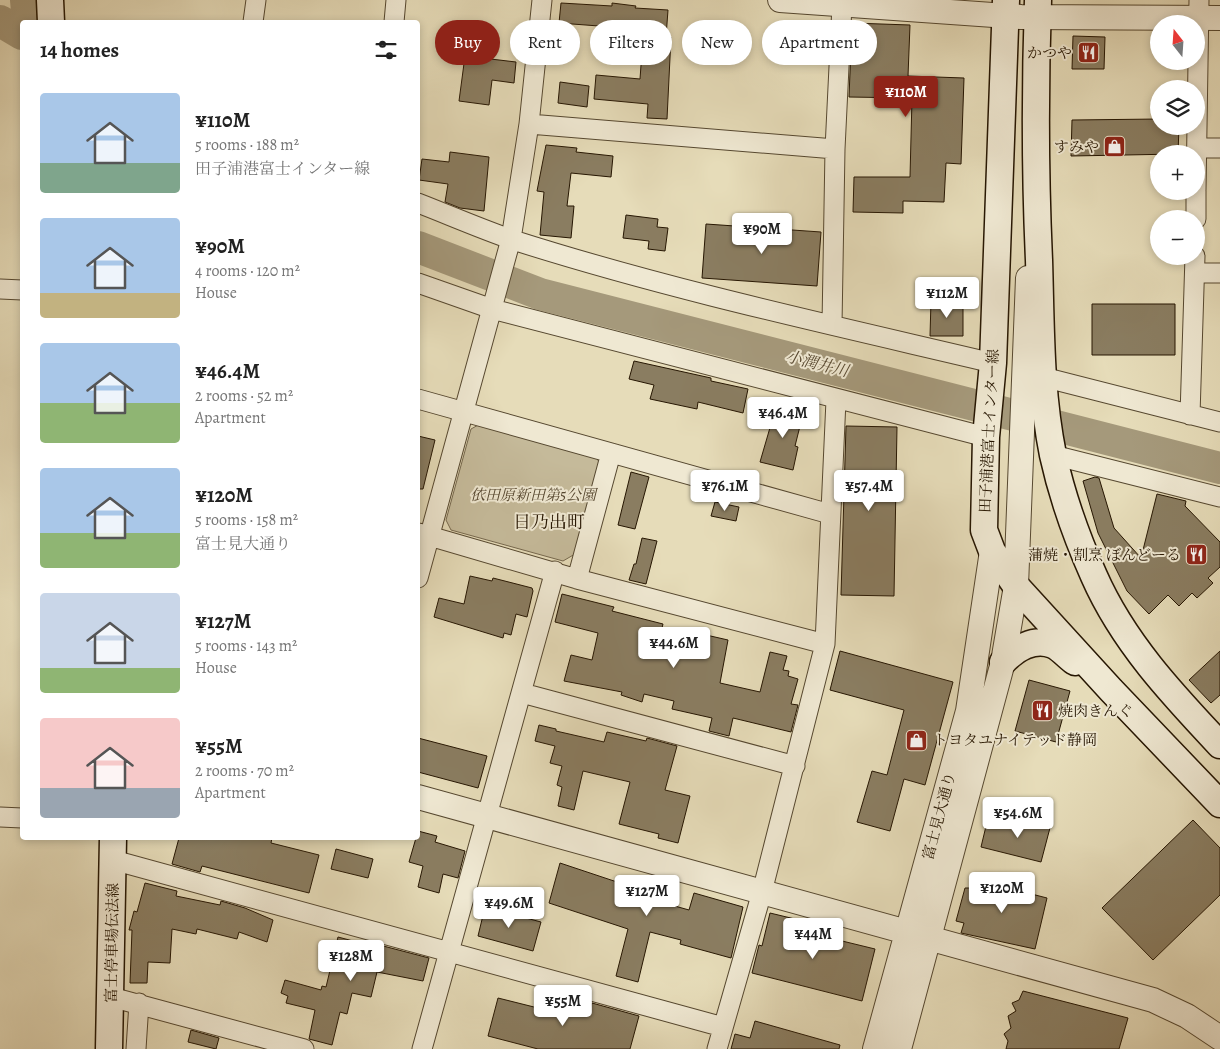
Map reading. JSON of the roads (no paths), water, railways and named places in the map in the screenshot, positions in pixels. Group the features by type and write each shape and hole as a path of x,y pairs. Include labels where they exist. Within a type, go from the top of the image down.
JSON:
{"main road":[{"name":"田子浦港富士インター線","path":"1006,8 993,363 986,437 984,530 992,551 1016,586 1111,690 1220,804"},
{"path":"1038,9 1034,141 1043,377 1053,455 1073,524 1095,578 1109,604 1134,646 1161,682 1220,745"},
{"path":"1004,662 1014,650 1023,646 1037,643 1052,645 1111,690"},
{"name":"富士停車場伝法線","path":"109,1049 113,849"}],"street":[{"path":"253,20 256,0"},
{"path":"394,20 396,0"},
{"path":"420,563 424,534 463,412 510,245 529,124 542,0"},
{"path":"780,0 842,5 1206,12 1197,145"},
{"path":"832,325 835,149 842,5"},
{"path":"529,124 835,149"},
{"name":"富士見大通り","path":"875,1049 918,934 1004,662 1016,586 1034,141"},
{"path":"1205,148 1220,148"},
{"path":"420,204 510,245 993,363"},
{"path":"1190,415 1195,265 1220,273"},
{"path":"420,284 494,302 836,400 986,437"},
{"path":"0,289 20,290"},
{"path":"1043,377 1220,422"},
{"path":"420,400 830,514"},
{"path":"717,1049 762,892 825,644 836,400"},
{"path":"577,578 611,453"},
{"path":"1053,455 1220,498"},
{"path":"424,534 577,578 825,644"},
{"name":"富士見大通り","path":"899,1049 918,934 968,710 992,551"},
{"path":"422,1049 447,952 522,693 554,571"},
{"path":"522,693 795,766"},
{"path":"420,798 486,818 918,934 1153,1000 1187,1016 1220,1038"},
{"path":"0,817 20,818"},
{"path":"113,849 447,952 723,1027"},
{"path":"111,997 304,1049"},
{"path":"136,1049 139,1004"}],"waterway":[{"path":"26,0 28,20"},
{"name":"小潤井川","path":"0,21 20,33"},
{"name":"小潤井川","path":"420,248 540,294 1220,468"}],"place":[{"name":"かつや","path":"1088,53"},
{"name":"すみや","path":"1115,147"},
{"name":"蒲焼・割烹 ぼんどーる","path":"1197,555"},
{"name":"焼肉きんぐ","path":"1042,711"},
{"name":"トヨタユナイテッド静岡","path":"917,740"}],"district":[{"name":"日乃出町","path":"549,522"}],"park label":[{"name":"依田原新田第5公園","path":"533,495"}]}
